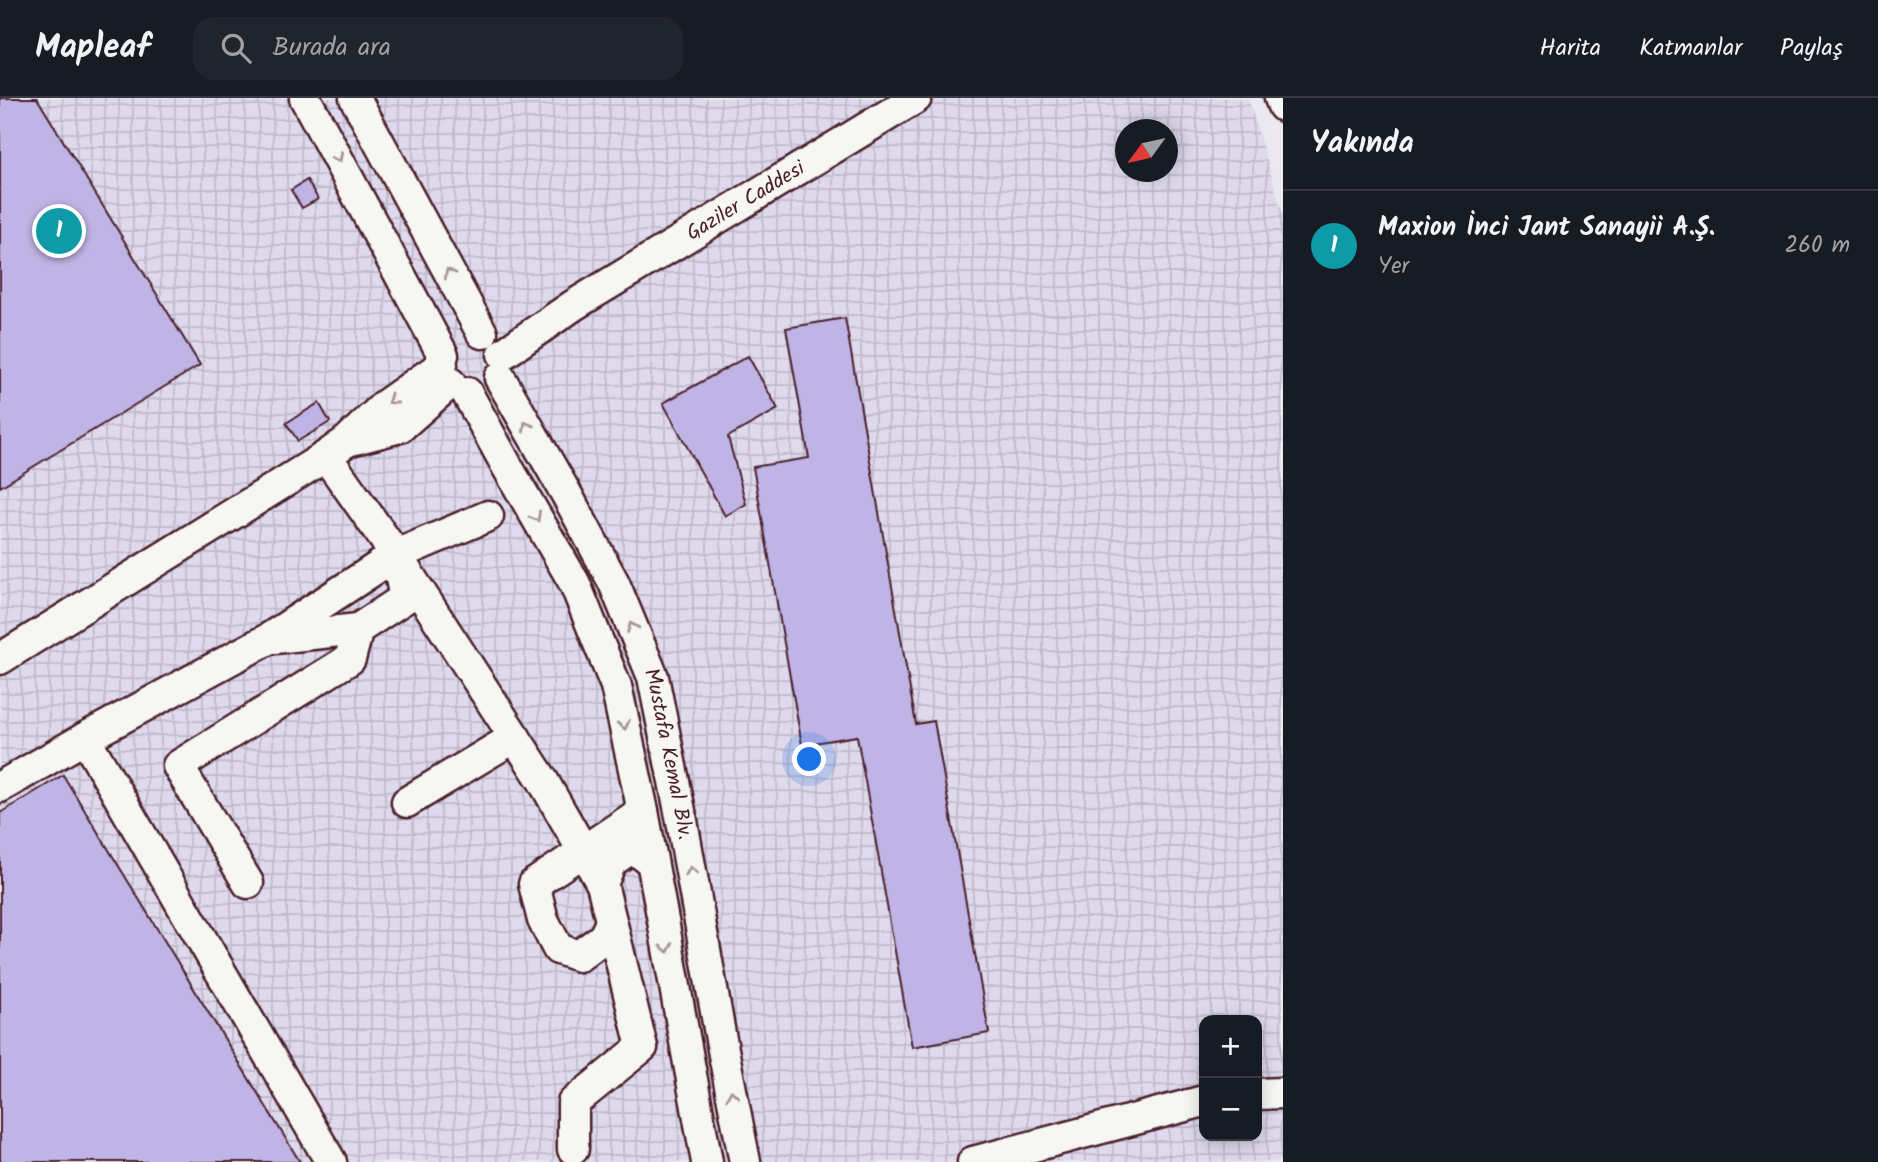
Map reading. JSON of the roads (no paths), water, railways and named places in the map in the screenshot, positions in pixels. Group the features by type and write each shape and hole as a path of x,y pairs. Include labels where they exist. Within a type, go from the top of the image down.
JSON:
{"street":[{"name":"Mustafa Kemal Blv.","path":"305,98 450,374 575,584 616,686 643,811 707,1162"},
{"name":"Mustafa Kemal Blv.","path":"355,98 494,351 614,583 653,677 745,1162"},
{"name":"Gaziler Caddesi","path":"494,351 523,322 574,305 916,98"},
{"path":"1280,98 1283,106"},
{"path":"471,331 494,351 496,384 488,390 477,393 450,374 446,346 453,338 471,331"},
{"path":"0,659 336,449 385,405 450,374"},
{"path":"336,449 396,555 542,779 602,884 642,1047 573,1103 573,1149"},
{"path":"0,787 268,639 396,555 488,516"},
{"path":"268,639 358,629 405,598 396,555"},
{"path":"248,883 178,766 350,659 358,629"},
{"path":"407,802 515,737"},
{"path":"85,738 331,1162"},
{"path":"611,922 604,937 579,956 558,949 543,920 534,884 643,811"},
{"path":"602,884 611,862 627,851 637,851 651,861"},
{"path":"1262,1094 1283,1093"},
{"path":"973,1162 1199,1102"}],"place":[{"name":"Maxion İnci Jant Sanayii A.Ş.","path":"59,231"}]}
